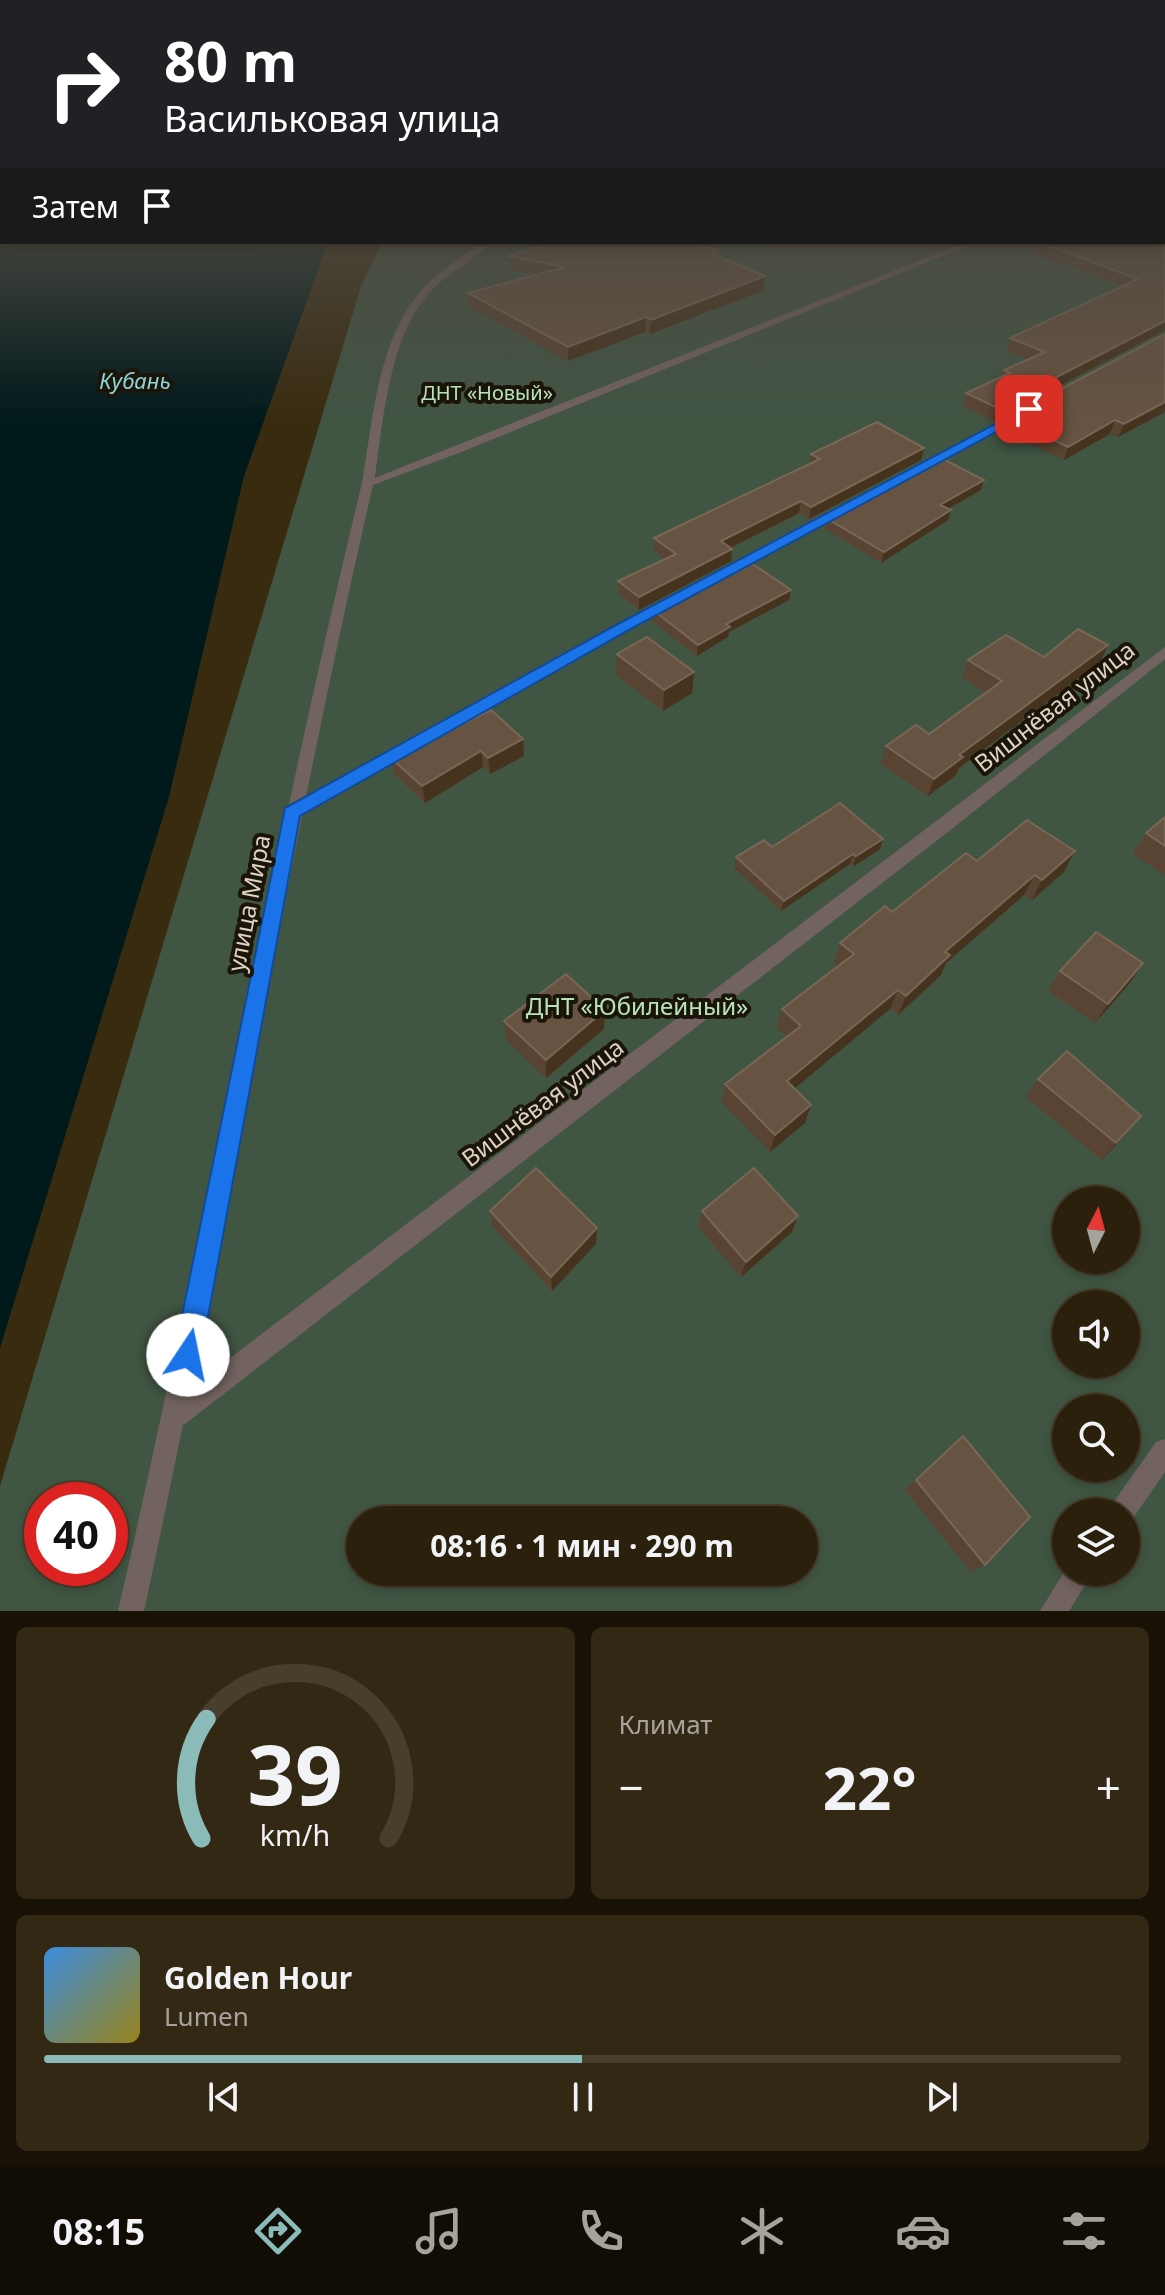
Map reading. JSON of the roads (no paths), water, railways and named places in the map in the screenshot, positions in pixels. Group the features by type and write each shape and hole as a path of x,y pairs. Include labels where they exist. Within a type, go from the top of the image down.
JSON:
{"street":[{"name":"улица Мира","path":"131,1611 176,1415 291,813 368,483 383,394 405,323 424,293 449,273"},
{"path":"368,483 475,443 894,273"},
{"path":"914,471 1039,404"},
{"path":"719,576 858,501"},
{"path":"291,813 677,598"},
{"name":"Вишнёвая улица","path":"176,1415 947,824 1165,652"},
{"path":"1132,1498 1165,1451"},
{"path":"1053,1611 1070,1586"}],"water":[{"name":"Кубань","path":"0,273 317,273 244,476 169,797 0,1348"}],"park label":[{"name":"ДНТ «Новый»","path":"487,392"},
{"name":"ДНТ «Юбилейный»","path":"637,1005"}]}
